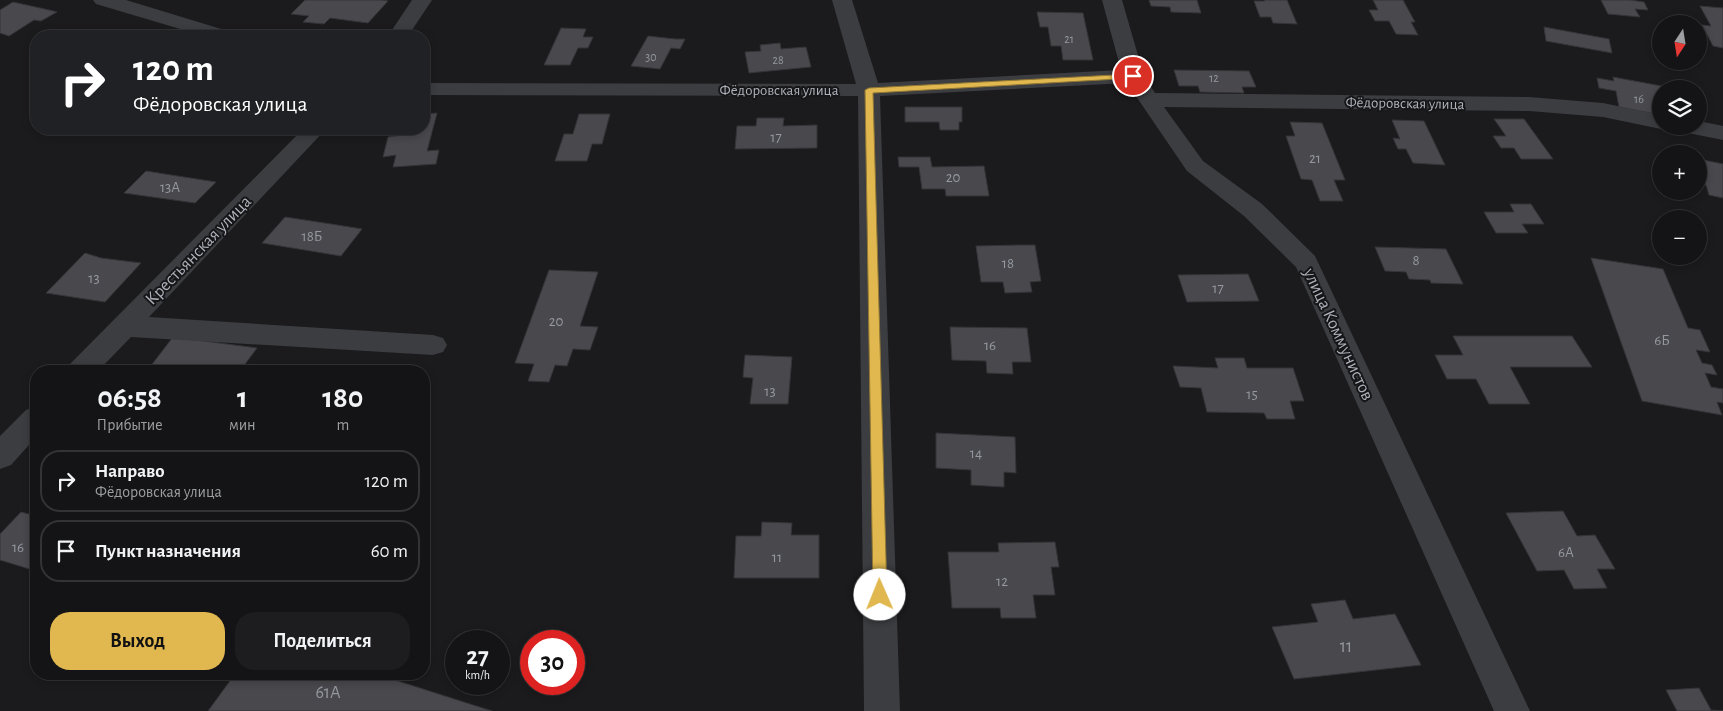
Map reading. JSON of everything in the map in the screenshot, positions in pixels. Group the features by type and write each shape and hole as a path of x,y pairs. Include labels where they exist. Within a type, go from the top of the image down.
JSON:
{"street":[{"path":"103,0 205,30"},
{"path":"402,30 422,0"},
{"path":"842,0 869,90 882,711"},
{"name":"улица Коммунистов","path":"1112,0 1133,76 1196,166 1253,210 1306,262 1512,711"},
{"name":"Фёдоровская улица","path":"430,89 869,90 1133,76"},
{"name":"Фёдоровская улица","path":"1148,100 1529,104 1603,110 1652,120"},
{"path":"1707,130 1723,133"},
{"name":"Крестьянская улица","path":"87,365 309,135"},
{"path":"124,326 433,345"},
{"path":"0,456 30,424"}],"building":[{"path":"305,0 388,1 368,23 330,18 324,24 303,22 309,16 291,14"},
{"path":"1149,0 1197,0 1201,13 1171,12 1170,7 1151,6"},
{"path":"1287,0 1297,24 1273,23 1271,17 1260,17 1254,1"},
{"path":"1373,0 1403,0 1415,22 1411,22 1418,35 1396,34 1389,21 1375,21 1369,10 1378,10"},
{"path":"1601,0 1644,2 1648,10 1635,9 1640,17 1608,14"},
{"path":"13,2 57,12 41,21 34,20 9,36 0,33 0,10"},
{"path":"1700,6 1723,8 1723,48 1713,46 1708,36 1708,26 1711,26 1708,15 1705,15"},
{"path":"1037,12 1083,13 1093,60 1063,60 1061,46 1051,46 1048,27 1040,27"},
{"path":"1544,27 1609,39 1612,53 1546,41"},
{"path":"561,28 586,29 583,37 593,37 588,48 578,48 570,65 544,65"},
{"path":"648,36 685,39 680,49 671,48 660,69 631,66"},
{"path":"780,43 781,49 806,47 811,67 749,73 745,52 761,51 760,45"},
{"path":"1174,70 1249,71 1256,87 1242,87 1244,93 1200,92 1198,86 1179,86"},
{"path":"1613,77 1652,84 1652,113 1619,107 1616,91 1599,88 1597,78 1614,81"},
{"path":"905,107 962,107 962,122 959,122 959,130 940,130 939,122 905,122"},
{"path":"437,113 427,151 439,150 436,164 393,167 396,155 383,157 388,137 430,135 430,114"},
{"path":"579,114 610,114 602,144 592,144 587,161 555,161 564,134 573,134"},
{"path":"757,118 784,118 783,126 817,125 817,148 735,149 737,126 756,126"},
{"path":"1494,119 1524,119 1553,159 1521,159 1514,148 1501,148 1493,136 1506,136"},
{"path":"1392,120 1424,121 1445,165 1413,163 1406,149 1398,149 1393,138 1400,139"},
{"path":"1290,122 1322,123 1345,180 1334,180 1343,201 1320,201 1312,180 1301,179 1286,136 1295,136"},
{"path":"898,157 930,157 932,167 984,166 989,196 946,196 945,189 922,189 919,167 899,167"},
{"path":"1707,161 1723,164 1723,198 1709,195 1707,188"},
{"path":"146,171 216,182 195,203 124,193"},
{"path":"1510,204 1531,204 1544,224 1522,224 1528,233 1496,233 1484,212 1514,212"},
{"path":"285,217 362,229 341,256 262,243"},
{"path":"1035,245 1041,281 1030,282 1032,292 1005,293 1003,282 981,282 976,246"},
{"path":"1375,247 1446,249 1463,284 1431,283 1430,280 1409,279 1406,272 1385,271"},
{"path":"85,253 101,258 141,263 105,302 46,293"},
{"path":"1591,258 1663,269 1688,328 1700,330 1710,352 1696,350 1702,363 1712,365 1717,375 1705,373 1711,387 1723,389 1723,403 1717,402 1722,415 1642,401"},
{"path":"549,270 598,272 580,326 598,327 590,350 573,349 567,366 555,365 549,382 528,381 534,364 515,363"},
{"path":"1248,274 1259,301 1187,302 1178,275"},
{"path":"950,327 1027,328 1031,362 1012,362 1013,374 987,373 986,361 952,360"},
{"path":"1453,336 1572,336 1592,367 1510,367 1530,404 1489,404 1476,379 1447,379 1435,355 1463,355"},
{"path":"173,337 257,348 244,365 152,365"},
{"path":"745,355 792,357 788,404 750,404 753,378 743,377"},
{"path":"1215,358 1244,358 1247,368 1293,368 1304,401 1290,401 1295,419 1267,419 1264,413 1207,412 1201,388 1180,387 1173,366 1218,368"},
{"path":"936,433 1015,437 1016,473 1004,472 1004,487 971,485 971,470 936,468"},
{"path":"1563,511 1577,536 1595,535 1615,569 1597,569 1607,588 1574,589 1564,570 1537,571 1506,513"},
{"path":"21,512 30,514 30,569 0,560 0,534"},
{"path":"762,522 792,523 791,535 819,535 819,578 734,578 736,536 761,536"},
{"path":"1055,542 1059,567 1051,567 1055,595 1033,595 1036,618 1001,618 1000,608 952,608 948,552 999,552 998,543"},
{"path":"1345,600 1353,619 1395,614 1421,665 1294,679 1272,627 1318,622 1311,604"},
{"path":"231,680 395,680 492,711 208,711"},
{"path":"1699,688 1711,710 1723,711 1677,711 1666,690"}],"route":[{"path":"880,595 869,90 1133,76"}]}
